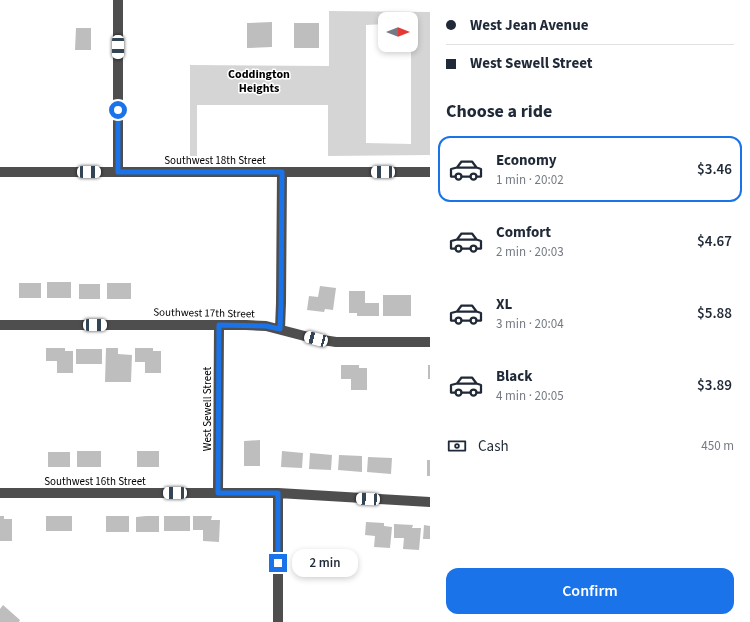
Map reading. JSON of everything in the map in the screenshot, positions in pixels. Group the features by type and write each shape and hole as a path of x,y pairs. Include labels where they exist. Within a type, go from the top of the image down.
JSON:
{"street":[{"path":"118,0 118,172"},
{"name":"Southwest 18th Street","path":"0,172 430,172"},
{"path":"280,329 282,172"},
{"name":"Southwest 17th Street","path":"0,325 259,326 280,329 316,339 336,342 430,342"},
{"name":"West Sewell Street","path":"218,493 219,325"},
{"name":"Southwest 16th Street","path":"0,493 278,493 430,502"},
{"path":"278,493 278,622"}],"shaded area":[{"path":"329,11 430,12 430,155 328,156 328,105 197,105 197,156 190,156 190,65 329,66","holes":["378,12 418,12 418,52 411,52 411,144 366,143 366,25 378,24"]}],"building":[{"path":"272,22 272,47 247,48 247,23"},
{"path":"294,23 319,23 319,48 294,48"},
{"path":"76,28 91,28 91,50 75,50"},
{"path":"47,282 71,282 71,298 47,298"},
{"path":"19,283 41,283 41,298 19,298"},
{"path":"107,283 131,283 131,299 107,299"},
{"path":"79,284 100,284 100,299 79,299"},
{"path":"320,286 336,288 333,310 325,309 324,312 307,310 309,296 318,297"},
{"path":"349,291 365,291 365,303 379,303 379,316 357,316 357,313 349,313"},
{"path":"383,295 411,295 411,316 383,316"},
{"path":"46,348 65,348 65,351 73,351 73,373 57,373 57,361 46,361"},
{"path":"106,348 118,348 118,354 132,355 131,382 105,382"},
{"path":"135,348 153,348 153,351 161,351 161,373 145,373 145,362 135,362"},
{"path":"76,349 102,349 102,364 76,364"},
{"path":"341,365 359,365 359,368 367,368 367,390 351,390 351,379 341,379"},
{"path":"428,365 430,365 430,379 428,379"},
{"path":"260,440 260,466 244,466 244,441"},
{"path":"77,451 101,451 101,467 77,467"},
{"path":"137,451 159,451 159,467 137,467"},
{"path":"282,451 303,453 302,468 281,467"},
{"path":"48,452 70,452 70,467 48,467"},
{"path":"310,453 332,455 331,470 309,469"},
{"path":"339,455 362,456 362,472 338,470"},
{"path":"368,457 392,458 391,474 367,472"},
{"path":"427,460 430,460 430,476 427,476"},
{"path":"0,516 4,516 4,519 12,519 12,541 0,541"},
{"path":"46,516 72,516 72,531 46,531"},
{"path":"106,516 129,516 129,532 106,532"},
{"path":"159,516 159,532 136,532 136,517"},
{"path":"164,516 190,516 190,531 164,531"},
{"path":"193,516 212,516 211,520 220,520 219,542 203,541 203,530 193,530"},
{"path":"366,522 384,523 384,526 392,527 390,548 374,547 375,536 365,535"},
{"path":"394,524 413,525 412,528 421,528 419,550 403,549 404,538 394,538"},
{"path":"424,525 430,526 430,539 423,539"},
{"path":"3,605 20,620 19,622 0,622 0,609"}],"district":[{"name":"Coddington Heights","path":"259,81"}],"route":[{"path":"118,110 118,172 282,172 280,329 266,326 219,325 218,493 278,493 278,563"}]}
